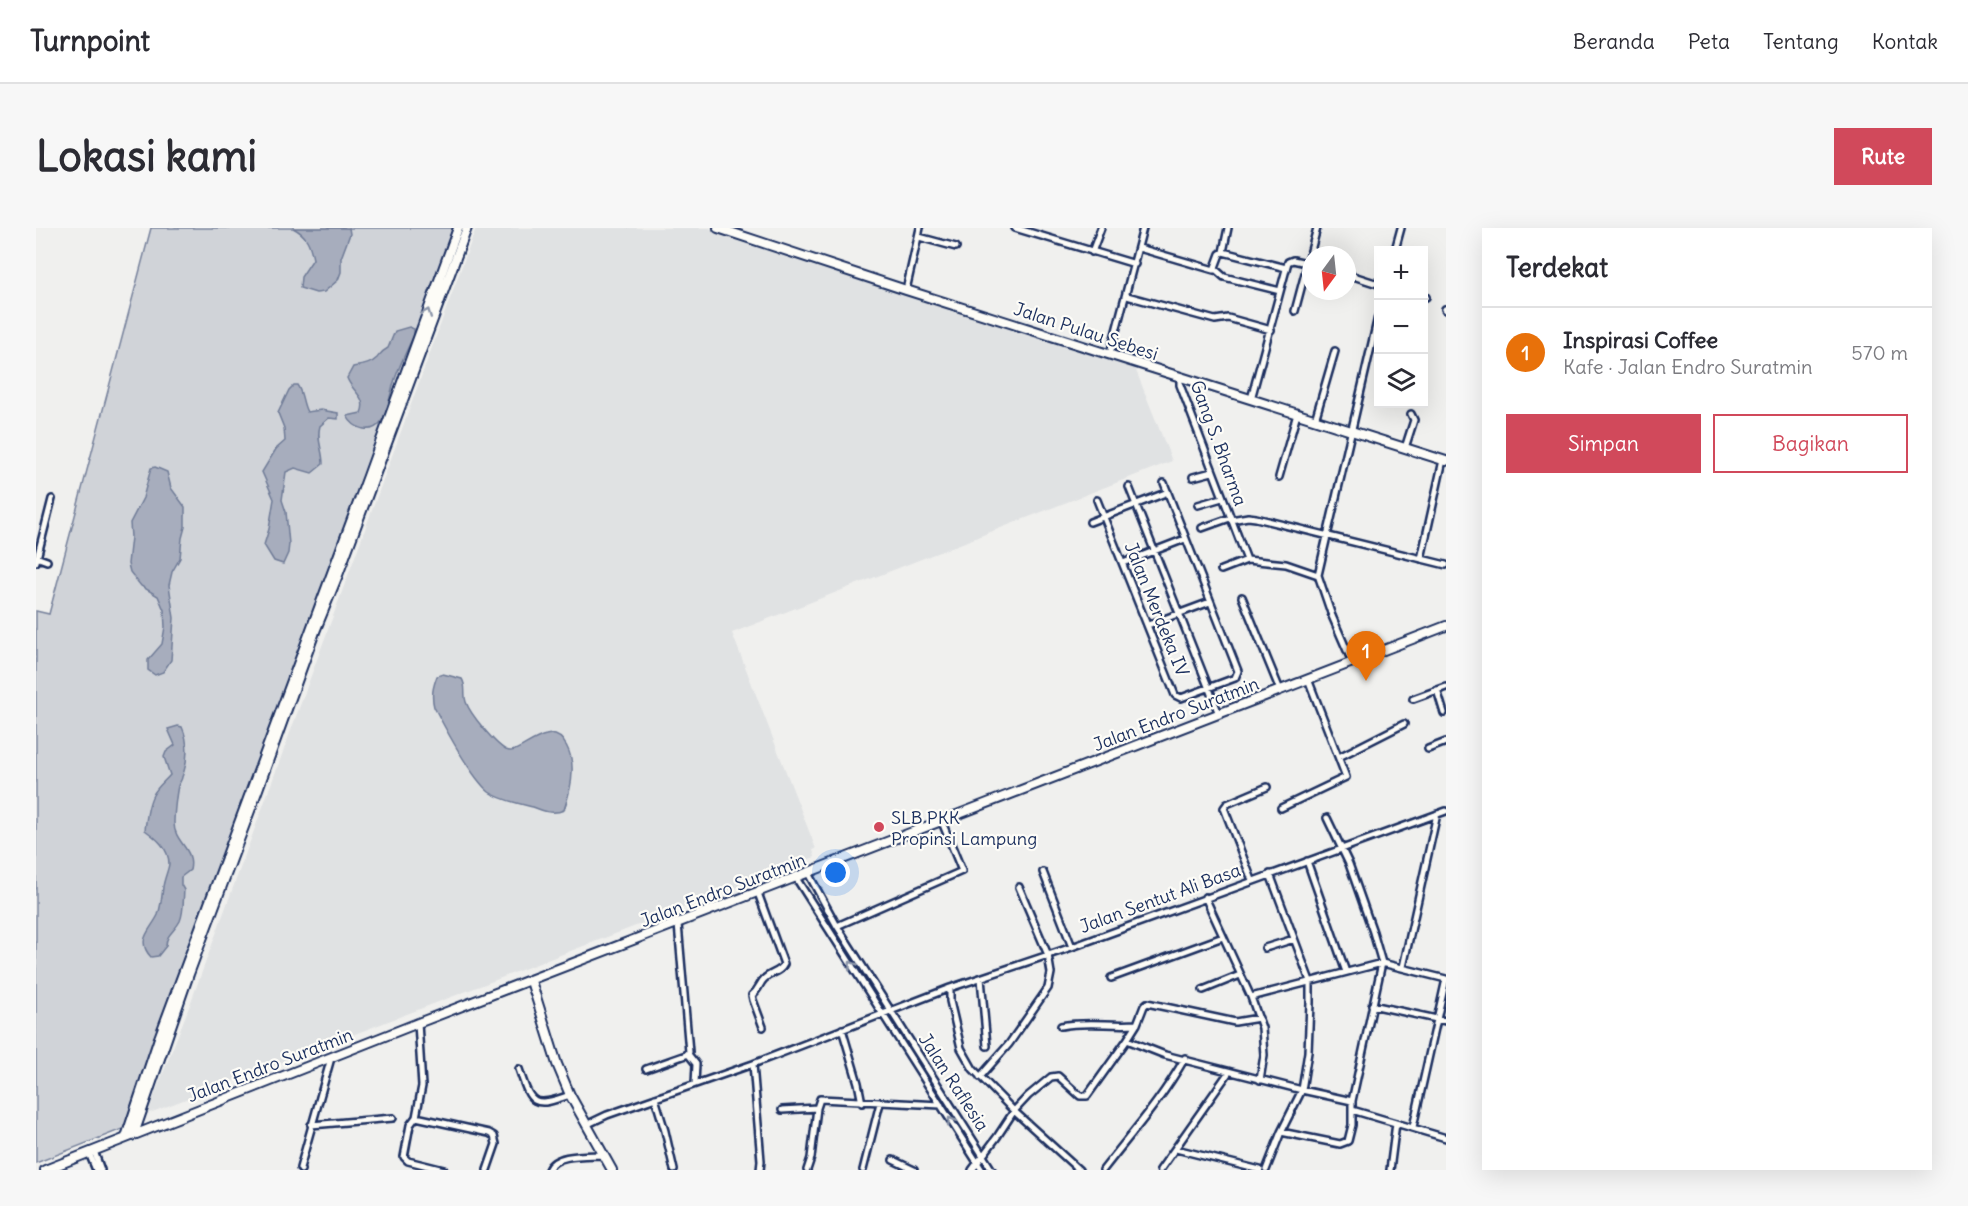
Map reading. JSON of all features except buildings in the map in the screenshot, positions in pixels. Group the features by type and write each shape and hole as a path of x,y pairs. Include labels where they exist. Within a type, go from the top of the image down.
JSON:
{"street":[{"path":"130,1136 159,1038 458,228"},
{"path":"130,1136 316,628 338,575 467,228"},
{"name":"Jalan Pulau Sebesi","path":"718,228 1444,461"},
{"path":"906,290 921,228"},
{"path":"1015,228 1135,264"},
{"path":"1092,252 1101,228"},
{"path":"1110,354 1143,228"},
{"path":"1215,269 1220,254 1223,252 1228,228"},
{"path":"1314,246 1317,228"},
{"path":"1396,246 1401,228"},
{"path":"918,237 956,247"},
{"path":"1139,248 1215,269 1224,277 1280,291"},
{"path":"1223,252 1286,268"},
{"path":"1251,399 1286,268 1289,261 1302,263"},
{"path":"1356,277 1374,283"},
{"path":"1295,310 1302,289"},
{"path":"1127,296 1215,320 1228,318 1271,330"},
{"path":"1352,662 1332,616 1318,575 1374,335"},
{"path":"1315,420 1335,351"},
{"name":"Gang S. Bharma","path":"1180,376 1180,385 1247,560"},
{"path":"1279,477 1297,414"},
{"path":"1404,448 1414,420 1411,414"},
{"path":"1421,559 1444,461"},
{"path":"1193,477 1212,472"},
{"path":"1164,483 1238,673 1235,678 1209,689"},
{"path":"1129,487 1219,714"},
{"path":"1090,522 1167,492"},
{"path":"1198,505 1222,498"},
{"path":"47,561 36,559 52,499"},
{"name":"Jalan Merdeka IV","path":"1097,500 1176,697 1181,698 1209,689"},
{"path":"1202,528 1231,519 1252,517 1446,565"},
{"path":"1123,563 1185,539"},
{"path":"1221,570 1247,560 1286,564 1318,575"},
{"path":"1242,597 1280,690"},
{"path":"1148,625 1210,602"},
{"name":"Jalan Endro Suratmin","path":"45,1170 418,1023 1446,626"},
{"path":"1281,808 1345,779 1346,776 1308,679"},
{"path":"1413,699 1446,687"},
{"path":"1437,690 1444,713"},
{"path":"1339,757 1404,724"},
{"path":"1428,749 1446,742"},
{"path":"1252,880 1224,808 1227,804 1267,788"},
{"name":"Jalan Sentut Ali Basa","path":"586,1125 950,988 1072,947 1446,811"},
{"path":"1403,967 1437,814"},
{"path":"1281,1132 1340,1144 1347,1141 1352,1101 1382,963 1342,848 1327,818"},
{"path":"837,926 962,871 942,822"},
{"path":"1307,861 1347,972"},
{"path":"1043,872 1072,947"},
{"name":"Jalan Raflesia","path":"808,873 837,926 891,1010 944,1103"},
{"path":"1266,1170 1281,1132 1302,1090 1309,1041 1310,981 1270,874"},
{"name":"Jalan Raflesia","path":"796,878 980,1159 992,1170"},
{"path":"980,1077 1009,1044 1048,988 1051,973 1048,955 1019,886"},
{"path":"758,893 784,964 781,970 765,978 759,990 752,994 763,1027"},
{"path":"1205,897 1259,1018 1264,1038 1260,1080"},
{"path":"678,924 688,1053 696,1064 695,1084"},
{"path":"1111,978 1223,937"},
{"path":"1265,948 1294,939"},
{"path":"1251,997 1382,963 1446,979 1413,1127"},
{"path":"1203,990 1240,975"},
{"path":"981,978 987,1046"},
{"path":"531,981 557,1064 570,1095 612,1170"},
{"path":"950,988 961,1048 965,1058 980,1077 1014,1111 1079,1170"},
{"path":"972,1170 1014,1111 1028,1096 1054,1076 1061,1078 1080,1096 1087,1096 1127,1040 1147,1003 1235,1022 1259,1018"},
{"path":"1372,1005 1446,1021"},
{"path":"418,1023 422,1086 416,1118 410,1125 405,1159 444,1170"},
{"path":"1061,1026 1086,1023 1120,1026 1137,1024"},
{"path":"842,1029 862,1103"},
{"path":"1127,1040 1165,1055 1185,1058 1260,1080 1352,1101"},
{"path":"646,1069 688,1053"},
{"path":"300,1169 310,1125 331,1058"},
{"path":"1103,1170 1153,1110 1185,1058"},
{"path":"753,1064 760,1170"},
{"path":"519,1069 528,1095 535,1101 551,1102 570,1095"},
{"path":"1160,1170 1229,1072"},
{"path":"655,1098 674,1170"},
{"path":"807,1170 820,1099 862,1103 944,1103"},
{"path":"862,1170 880,1103"},
{"path":"782,1110 817,1107"},
{"path":"1352,1110 1446,1138"},
{"path":"310,1125 393,1118"},
{"path":"416,1118 489,1132 494,1136 496,1144 487,1170"},
{"path":"1390,1170 1396,1123"},
{"path":"1176,1149 1260,1170"},
{"path":"91,1152 96,1170"},
{"path":"91,1152 101,1170"},
{"path":"548,1170 550,1164 556,1160 603,1155"},
{"name":"Jalan Raflesia","path":"980,1159 982,1170"},
{"path":"893,1160 914,1170"}],"shaded area":[{"path":"151,228 455,228 135,1124 36,1163 36,611 49,614"},
{"path":"476,228 709,228 1133,363 1172,461 732,633 816,849 813,850 815,857 147,1114 189,1007"}],"water":[{"path":"293,228 349,228 350,234 341,258 341,272 338,280 324,292 316,293 300,288 301,277 313,259 307,240"},
{"path":"409,327 414,329 414,335 396,376 381,422 368,429 358,427 347,416 361,413 363,407 361,399 347,378 353,367 372,362 388,348 395,331"},
{"path":"294,385 299,388 307,412 321,410 338,413 338,419 329,418 320,426 323,464 312,473 295,468 286,472 282,500 286,512 289,544 283,564 274,561 264,545 274,499 262,472 276,449 285,441 284,428 278,413 289,390"},
{"path":"155,467 167,472 171,488 185,507 185,527 180,558 172,572 169,585 174,618 171,660 163,672 155,675 148,670 148,660 162,644 165,627 164,610 158,596 141,586 130,572 128,564 130,523 143,498 151,468"},
{"path":"443,674 462,679 466,702 472,714 506,750 515,750 546,735 553,735 563,741 569,752 572,766 571,787 564,810 548,812 510,801 494,795 482,785 459,752 434,707 434,684 437,676"},
{"path":"182,727 187,752 182,779 177,790 174,823 177,836 190,856 191,862 190,870 181,877 184,890 180,921 169,935 166,946 158,956 151,957 146,951 144,940 158,915 169,864 164,848 145,830 152,798 170,775 164,757 166,752 175,745 168,729"}],"place":[{"name":"Inspirasi Coffee","path":"1366,681"},
{"name":"SLB PKK Propinsi Lampung","path":"879,827"}]}
